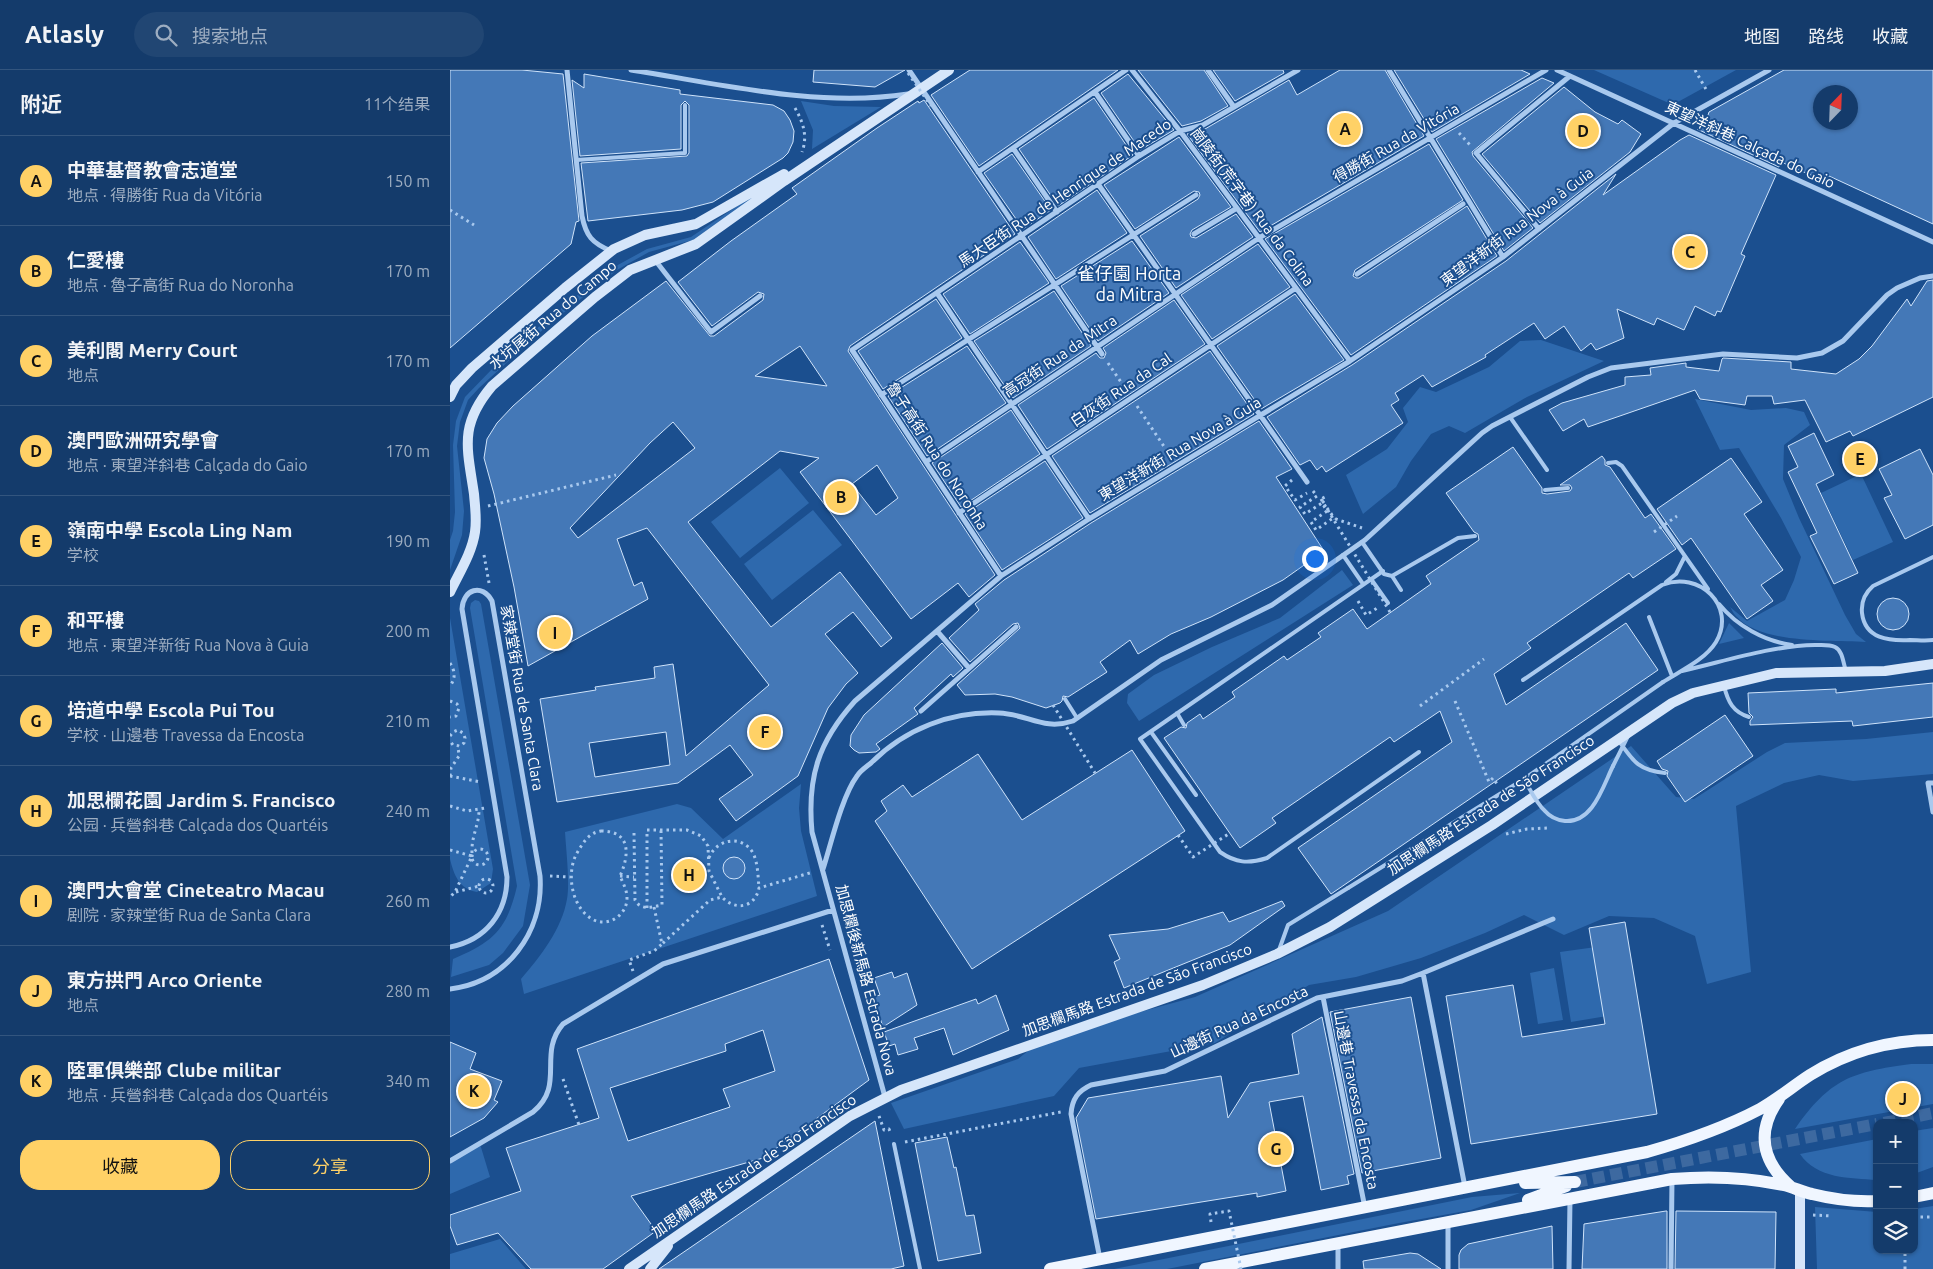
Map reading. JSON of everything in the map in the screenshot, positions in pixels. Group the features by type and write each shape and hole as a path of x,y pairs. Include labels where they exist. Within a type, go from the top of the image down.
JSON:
{"main road":[{"path":"1050,1269 1614,1160 1686,1141 1724,1127 1780,1098 1812,1074 1847,1056 1884,1045 1933,1040"},
{"path":"1780,1098 1770,1114 1765,1132 1766,1151 1774,1168 1796,1188"},
{"path":"1206,1269 1672,1179 1740,1178 1796,1188 1832,1198 1873,1201"},
{"path":"1490,1184 1575,1182 1496,1213"},
{"path":"1918,1196 1933,1193"}],"street":[{"path":"567,70 585,230 592,240 611,251"},
{"path":"631,70 770,92 870,99 917,91"},
{"name":"水坑尾街 Rua do Campo","path":"450,592 470,550 475,533 476,509 467,446 468,428 479,402 492,386 595,297 630,270 696,244 948,70"},
{"path":"978,172 1126,70"},
{"name":"崗陵街(荒字巷) Rua da Colina","path":"1132,70 1180,131 1350,361"},
{"path":"1208,70 1234,107"},
{"name":"馬大臣街 Rua de Henrique de Macedo","path":"852,350 1139,156 1180,131 1204,125 1298,70"},
{"path":"1389,70 1503,257"},
{"name":"得勝街 Rua da Vitória","path":"1259,238 1546,70"},
{"name":"東望洋斜巷 Calçada do Gaio","path":"1557,70 1933,242"},
{"name":"東望洋新街 Rua Nova à Guia","path":"822,869 812,832 810,808 817,760 826,738 854,702 1001,576 1089,519 1350,361 1503,257 1674,124 1769,70"},
{"path":"909,71 917,91 944,122 1102,354"},
{"path":"1539,229 1476,153 1570,76"},
{"path":"1095,92 1139,156"},
{"name":"水坑尾街 Rua do Campo","path":"450,397 456,385 472,368 611,251 645,235 696,224 846,139"},
{"path":"1013,148 1057,212"},
{"path":"1098,184 1307,482"},
{"path":"881,395 1196,195"},
{"path":"1358,274 1463,204"},
{"path":"1194,234 1236,208"},
{"name":"高冠街 Rua da Mitra","path":"926,462 1259,238"},
{"path":"655,259 711,332 760,296"},
{"path":"822,869 846,796 857,776 883,751 914,732 957,715 981,712 1004,713 1048,725 1061,725 1077,718 1161,660 1272,605 1362,542 1482,433 1510,417 1588,377 1612,368 1723,354 1797,358 1822,353 1843,341 1887,295 1897,288 1920,278 1933,276"},
{"name":"白灰街 Rua da Cal","path":"959,513 1296,288"},
{"path":"937,293 1089,519"},
{"name":"魯子高街 Rua do Noronha","path":"852,350 1001,576"},
{"name":"家辣堂街 Rua de Santa Clara","path":"450,947 473,940 482,934 496,918 505,899 507,877 462,609 462,601 465,596 479,590 485,591 492,601 540,876 540,902 530,934 516,955 490,976 468,986 450,989"},
{"path":"921,710 1016,627"},
{"path":"937,631 969,668"},
{"name":"加思欄馬路 Estrada de São Francisco","path":"629,1269 850,1116 885,1097 1203,985 1277,954 1347,916 1620,743 1630,732 1677,700 1694,693 1776,673 1885,671 1933,664"},
{"path":"1931,783 1933,812"},
{"name":"加思欄後新馬路 Estrada Nova","path":"822,869 885,1097"},
{"path":"450,1161 533,1112 543,1102 551,1082 551,1043 556,1032 563,1024 663,964 834,910"},
{"name":"山邊街 Rua da Encosta","path":"1072,1110 1076,1096 1082,1089 1091,1085 1165,1071 1317,998 1402,982 1553,918"},
{"path":"1423,973 1465,1188"},
{"name":"山邊巷 Travessa da Encosta","path":"1324,997 1365,1208"},
{"path":"1072,1110 1100,1259"},
{"path":"1671,1269 1672,1179"},
{"path":"1796,1188 1800,1269"},
{"path":"1569,1269 1570,1198"},
{"path":"1448,1222 1448,1269"},
{"path":"650,1269 677,1236"},
{"path":"1338,1243 1338,1269"}],"lane":[{"path":"576,160 685,153 685,105"},
{"path":"1510,417 1547,470"},
{"path":"1608,463 1616,462 1622,466 1716,601 1735,620 1760,635 1788,644 1807,646"},
{"path":"1545,490 1568,488"},
{"path":"1392,576 1458,538 1475,536"},
{"path":"1362,542 1383,571 1387,575 1392,576 1401,590"},
{"path":"1343,555 1363,584"},
{"path":"1523,680 1676,574 1685,556"},
{"path":"1933,557 1873,586 1866,593 1861,607 1866,626 1880,638 1890,641 1933,640"},
{"path":"1383,571 1140,739 1220,852 1230,859 1242,862 1253,862 1267,858 1419,752"},
{"path":"1371,578 1386,603"},
{"path":"1656,588 1668,582 1689,581 1701,586 1712,595"},
{"path":"1277,954 1288,925 1524,779 1704,655 1717,640 1722,620 1716,601"},
{"path":"1649,617 1672,676"},
{"path":"1677,672 1776,648 1830,645 1841,653 1846,672"},
{"path":"1724,685 1727,697 1733,707 1741,714 1749,717"},
{"path":"1065,700 1077,718"},
{"path":"1177,713 1184,725"},
{"path":"1151,732 1196,795"},
{"path":"1524,779 1546,812 1554,818 1569,821 1583,816 1591,810 1613,766 1620,743"},
{"path":"1620,743 1632,760 1641,767 1653,772 1665,773"},
{"path":"894,1144 920,1269"}],"path":[{"path":"1695,70 1704,87"},
{"path":"909,71 931,106"},
{"path":"770,92 784,97 795,107 802,120 805,134 804,149 797,162 787,173"},
{"path":"1452,125 1476,153"},
{"path":"450,210 474,225"},
{"path":"476,509 616,475"},
{"path":"1285,486 1295,500 1312,489 1317,496 1300,507 1305,514 1322,503 1327,511 1310,522 1316,530 1333,518 1361,527 1368,537"},
{"path":"1321,499 1325,496"},
{"path":"1321,499 1335,519"},
{"path":"1321,499 1390,612"},
{"path":"1654,532 1677,516"},
{"path":"1366,614 1386,603"},
{"path":"1420,706 1484,659"},
{"path":"450,663 454,675 450,686"},
{"path":"450,701 457,704 459,708 456,716 450,717"},
{"path":"1455,701 1489,782"},
{"path":"1053,705 1095,773"},
{"path":"450,736 456,731 463,733 465,738 464,743 458,746 453,745 450,740"},
{"path":"458,746 459,756 451,768 450,776 491,783"},
{"path":"450,806 461,810 479,810 494,802"},
{"path":"450,897 455,892 472,855 478,849 483,850 487,854 487,859 484,863 479,864 473,861 472,855 472,840 479,821 479,810"},
{"path":"647,908 647,830 687,830 698,834 708,846 709,860 710,871 722,897 730,904 743,906 754,900 760,888 755,857 749,848 742,843 731,841 720,844 712,852 709,860"},
{"path":"634,832 635,900 640,906 647,908 662,905 661,830"},
{"path":"601,831 616,835 626,847 626,862 620,876 627,894 623,913 617,918 606,922 594,920 585,913 575,897 570,877 575,856 584,840 594,833 601,831"},
{"path":"1178,835 1193,857 1230,833"},
{"path":"450,850 472,855"},
{"path":"760,888 822,869"},
{"path":"540,876 570,877"},
{"path":"620,876 634,877"},
{"path":"455,892 479,886 482,880 487,879 493,885 492,890 486,893 482,892 479,886"},
{"path":"630,960 654,951 710,900 722,897"},
{"path":"654,907 662,944"},
{"path":"560,1070 579,1125"},
{"path":"894,1144 1072,1110"},
{"path":"1212,1222 1210,1214 1229,1211 1241,1269"},
{"path":"1918,1217 1933,1217"},
{"path":"1905,1254 1905,1269"}],"shaded area":[{"path":"1594,70 1736,70 1671,104"},
{"path":"801,101 834,106 881,107 812,149 813,130"},
{"path":"779,178 782,179 693,240 649,252 617,270 547,326 468,400 460,422 457,446 464,511 462,535 450,570 450,540 455,512 453,445 456,421 465,397 495,366 543,323 600,277 647,249 691,237"},
{"path":"1541,340 1604,361 1527,397 1465,433 1449,426 1431,434 1411,461 1396,487 1363,514 1346,475 1387,449 1408,422 1403,408 1420,387 1436,392 1489,367 1520,341"},
{"path":"1695,399 1751,410 1786,408 1804,412 1810,425 1784,445 1783,479 1799,518 1845,615 1856,634 1866,642 1797,639 1779,636 1748,626 1734,614 1730,607 1747,621 1785,600 1801,557 1781,518 1739,448 1720,450"},
{"path":"780,468 809,503 740,558 711,522"},
{"path":"1861,474 1893,542 1853,560 1821,493"},
{"path":"813,510 842,545 772,600 744,564"},
{"path":"1342,570 1353,585 1139,721 1127,703 1128,694 1154,675 1212,647 1280,618"},
{"path":"475,600 481,604 530,885 523,926 503,953 489,965 451,977 453,959 488,940 503,924 517,886 470,608 471,603"},
{"path":"450,618 493,869 491,883 477,892 466,888 458,880 450,859"},
{"path":"1729,623 1744,638 1719,644"},
{"path":"1933,732 1933,774 1853,781 1819,775 1784,783 1736,806 1751,972 1707,984 1695,936 1654,918 1609,916 1564,935 1524,915 1485,933 1421,958 1356,977 1309,985 1215,1043 1079,1068 1054,1096 904,1129 891,1103 1018,1059 1044,1038 1195,997 1388,911 1631,746 1676,797 1694,799 1767,752 1785,743 1866,739"},
{"path":"801,784 799,808 801,831 817,896 524,994 521,979 536,961 555,932 567,899 568,866 565,832 677,804 691,808 723,839"},
{"path":"1596,947 1607,1016 1571,1022 1560,952"},
{"path":"1554,968 1563,1020 1538,1024 1530,973"},
{"path":"1911,1064 1933,1064 1933,1104 1795,1129 1819,1099 1844,1081 1872,1071"},
{"path":"1933,1128 1933,1167 1918,1173 1918,1164 1918,1130"},
{"path":"1873,1140 1873,1180 1835,1176 1825,1173 1807,1162 1800,1154"},
{"path":"480,1144 490,1177 450,1194 450,1161"},
{"path":"1520,1193 1471,1210 1167,1269 1114,1269 1472,1197"},
{"path":"1933,1206 1933,1269 1817,1269 1815,1207 1873,1212 1873,1254 1918,1254 1918,1208"},
{"path":"500,1239 526,1269 450,1269 450,1254"}],"building":[{"path":"450,70 522,70 563,74 579,221 576,222 571,244 450,348"},
{"path":"814,70 905,70 875,87 813,82"},
{"path":"970,70 1118,70 979,166 931,95"},
{"path":"1138,70 1204,70 1228,106 1201,121 1182,126"},
{"path":"1213,70 1283,70 1284,73 1235,101"},
{"path":"1340,70 1385,70 1424,136 1260,232 1187,134 1205,129 1289,80 1297,95"},
{"path":"1394,70 1521,70 1530,74 1432,132"},
{"path":"1784,70 1933,70 1933,224 1829,176 1822,180 1781,162 1779,167 1697,129 1705,124 1709,112"},
{"path":"584,74 680,90 680,94 773,105 784,111 790,120 794,131 793,142 788,153 783,158 713,202 682,210 588,221 581,163 687,156 689,153 689,105 685,101 681,105 681,149 580,156 572,80 584,88"},
{"path":"1128,74 1174,130 1140,150 1101,93"},
{"path":"1542,78 1554,83 1472,152 1473,156 1533,228 1504,251 1436,139"},
{"path":"1564,87 1595,112 1618,124 1622,120 1641,134 1630,152 1540,223 1482,154"},
{"path":"1094,98 1133,155 1058,206 1019,149"},
{"path":"924,100 1015,234 850,346 848,351 995,575 969,597 958,583 911,619 800,472 819,458 780,451 688,522 771,627 840,572 892,638 881,647 853,612 825,634 858,673 846,684 828,708 798,776 736,821 719,799 753,775 730,745 678,783 557,802 540,699 596,690 595,687 655,678 654,667 673,664 686,756 769,685 647,528 617,539 634,586 642,582 648,599 528,666 514,587 494,494 484,458 487,439 497,423 513,406 592,336 666,281 710,336 714,336 763,300 764,294 758,292 712,326 678,282 797,194 792,188 877,128 918,101 919,103","holes":["800,346 827,386 755,376","673,422 695,448 578,538 570,528 650,443","877,465 898,498 876,515 852,484","666,732 670,765 595,777 589,743"]},
{"path":"1689,135 1776,175 1741,254 1745,256 1721,312 1717,311 1715,316 1695,306 1684,330 1657,318 1654,325 1617,309 1624,338 1596,350 1591,343 1581,351 1564,326 1545,339 1534,323 1485,355 1486,357 1432,387 1423,375 1395,393 1399,400 1391,405 1403,423 1326,472 1322,466 1317,470 1310,460 1300,465 1267,417 1352,365 1506,261 1616,174 1603,195"},
{"path":"1179,137 1231,207 1192,230 1191,237 1196,238 1236,214 1253,237 1176,288 1140,236 1198,199 1199,192 1194,191 1135,229 1104,185"},
{"path":"1429,144 1463,200 1355,270 1353,276 1359,278 1467,206 1497,256 1351,355 1265,239"},
{"path":"1012,154 1051,210 1023,229 984,173"},
{"path":"1097,190 1127,233 1056,279 1028,237"},
{"path":"1132,241 1169,293 1098,341 1061,286"},
{"path":"1020,242 1049,283 970,334 943,294"},
{"path":"1258,244 1290,287 1212,339 1181,295"},
{"path":"1933,280 1933,397 1853,436 1850,431 1826,442 1805,400 1774,404 1772,396 1747,396 1745,405 1700,399 1695,390 1588,427 1584,419 1563,431 1549,410 1562,403 1625,385 1625,377 1651,375 1650,368 1686,363 1686,367 1719,371 1723,358 1791,362 1791,369 1836,374 1859,359 1872,346 1907,299 1911,306 1927,281"},
{"path":"1054,291 1091,346 1013,398 974,341"},
{"path":"1295,294 1344,360 1261,409 1217,346"},
{"path":"936,299 962,338 883,389 858,351"},
{"path":"1174,300 1205,344 1047,449 1018,405 1096,353 1100,358 1104,358 1106,353 1103,348"},
{"path":"967,346 1006,403 927,456 888,396"},
{"path":"1210,351 1254,414 1090,513 1052,456"},
{"path":"1011,410 1040,454 961,507 932,463"},
{"path":"1259,421 1292,469 1276,477 1324,551 1283,580 1211,617 1171,634 1138,654 1130,640 1100,662 1107,672 1068,697 1063,696 1060,703 1046,708 1012,697 995,694 965,695 957,685 1020,628 1018,623 1013,624 970,662 949,638 979,610 975,604 1004,580 1091,523"},
{"path":"1814,433 1834,475 1816,484 1858,573 1834,584 1810,536 1817,533 1788,472 1798,467 1788,446"},
{"path":"1513,447 1542,488 1542,493 1547,494 1570,491 1572,488 1570,485 1560,485 1602,456 1605,460 1605,465 1610,467 1645,518 1651,514 1676,549 1633,578 1629,573 1527,643 1531,648 1494,674 1506,705 1626,623 1658,670 1331,894 1298,848 1452,742 1440,711 1394,742 1390,737 1272,818 1276,823 1240,848 1164,738 1181,727 1186,728 1187,723 1200,714 1203,719 1235,697 1232,692 1284,656 1287,660 1321,637 1318,633 1353,609 1367,629 1431,584 1426,576 1479,540 1478,534 1474,532 1446,493"},
{"path":"1920,449 1933,475 1933,525 1905,539 1884,498 1892,495 1879,469"},
{"path":"1731,458 1762,502 1744,514 1783,570 1761,585 1773,601 1747,619 1691,538 1682,545 1657,509"},
{"path":"1045,461 1083,518 1002,570 965,514"},
{"path":"1893,598 1899,599 1904,603 1908,608 1908,620 1904,625 1899,629 1893,630 1887,629 1882,625 1878,620 1877,614 1878,608 1882,603 1887,599"},
{"path":"942,643 963,668 953,677 951,674 914,708 918,714 876,744 880,749 876,752 859,753 854,750 850,746 851,735 864,715"},
{"path":"1933,683 1933,717 1853,726 1852,721 1750,725 1753,717 1749,713 1748,693 1836,689 1836,693"},
{"path":"1725,715 1753,756 1685,802 1667,776 1668,771 1662,769 1657,761"},
{"path":"1132,750 1185,831 972,969 875,821 887,811 881,801 903,785 912,797 978,754 1022,820"},
{"path":"734,857 742,860 745,868 742,876 734,879 726,876 723,868 726,860"},
{"path":"1282,901 1285,906 1230,945 1124,988 1114,962 1120,959 1109,935 1168,929 1223,912 1229,922"},
{"path":"1625,922 1657,1114 1471,1144 1446,996 1513,985 1522,1037 1605,1024 1589,928"},
{"path":"829,959 869,1080 763,1158 631,1196 656,1231 603,1269 531,1269 498,1233 457,1245 450,1226 450,1215 521,1191 506,1148 599,1118 577,1049","holes":["763,1030 775,1071 723,1089 730,1107 628,1141 610,1088 726,1051 725,1044"]},
{"path":"892,972 894,978 907,973 917,1005 883,1027 873,997 880,995 874,978"},
{"path":"996,995 1009,1030 953,1055 944,1028 914,1038 918,1049 898,1055 895,1044 889,1046 884,1032 976,999 978,1004"},
{"path":"1411,997 1441,1158 1362,1173 1330,1012"},
{"path":"1322,1017 1354,1174 1347,1176 1349,1184 1321,1190 1303,1096 1269,1102 1286,1191 1257,1197 1257,1193 1096,1219 1076,1118 1088,1098 1221,1076 1228,1118 1250,1083 1299,1074 1292,1034"},
{"path":"450,1042 476,1053 470,1069 502,1081 494,1100 498,1102 484,1118 450,1137"},
{"path":"875,1121 904,1266 891,1269 659,1269"},
{"path":"947,1137 954,1168 956,1167 966,1216 974,1215 981,1253 938,1261 915,1143"},
{"path":"1667,1211 1667,1269 1582,1269 1584,1224"},
{"path":"1676,1211 1776,1212 1775,1269 1675,1269"},
{"path":"1552,1226 1553,1269 1459,1269 1459,1255 1461,1250 1468,1244"},
{"path":"1410,1253 1418,1254 1441,1269 1364,1269 1363,1261"}],"tunnel":[{"path":"1904,1119 1933,1113"},
{"path":"1575,1182 1873,1125"}],"place":[{"name":"中華基督教會志道堂","path":"1345,129"},
{"name":"澳門歐洲研究學會","path":"1583,131"},
{"name":"美利閣 Merry Court","path":"1690,252"},
{"name":"嶺南中學 Escola Ling Nam","path":"1860,459"},
{"name":"仁愛樓","path":"841,497"},
{"name":"澳門大會堂 Cineteatro Macau","path":"555,633"},
{"name":"和平樓","path":"765,732"},
{"name":"加思欄花園 Jardim S. Francisco","path":"689,875"},
{"name":"陸軍俱樂部 Clube militar","path":"474,1091"},
{"name":"東方拱門 Arco Oriente","path":"1903,1099"},
{"name":"培道中學 Escola Pui Tou","path":"1276,1149"}],"district":[{"name":"雀仔園 Horta da Mitra","path":"1129,284"}]}
